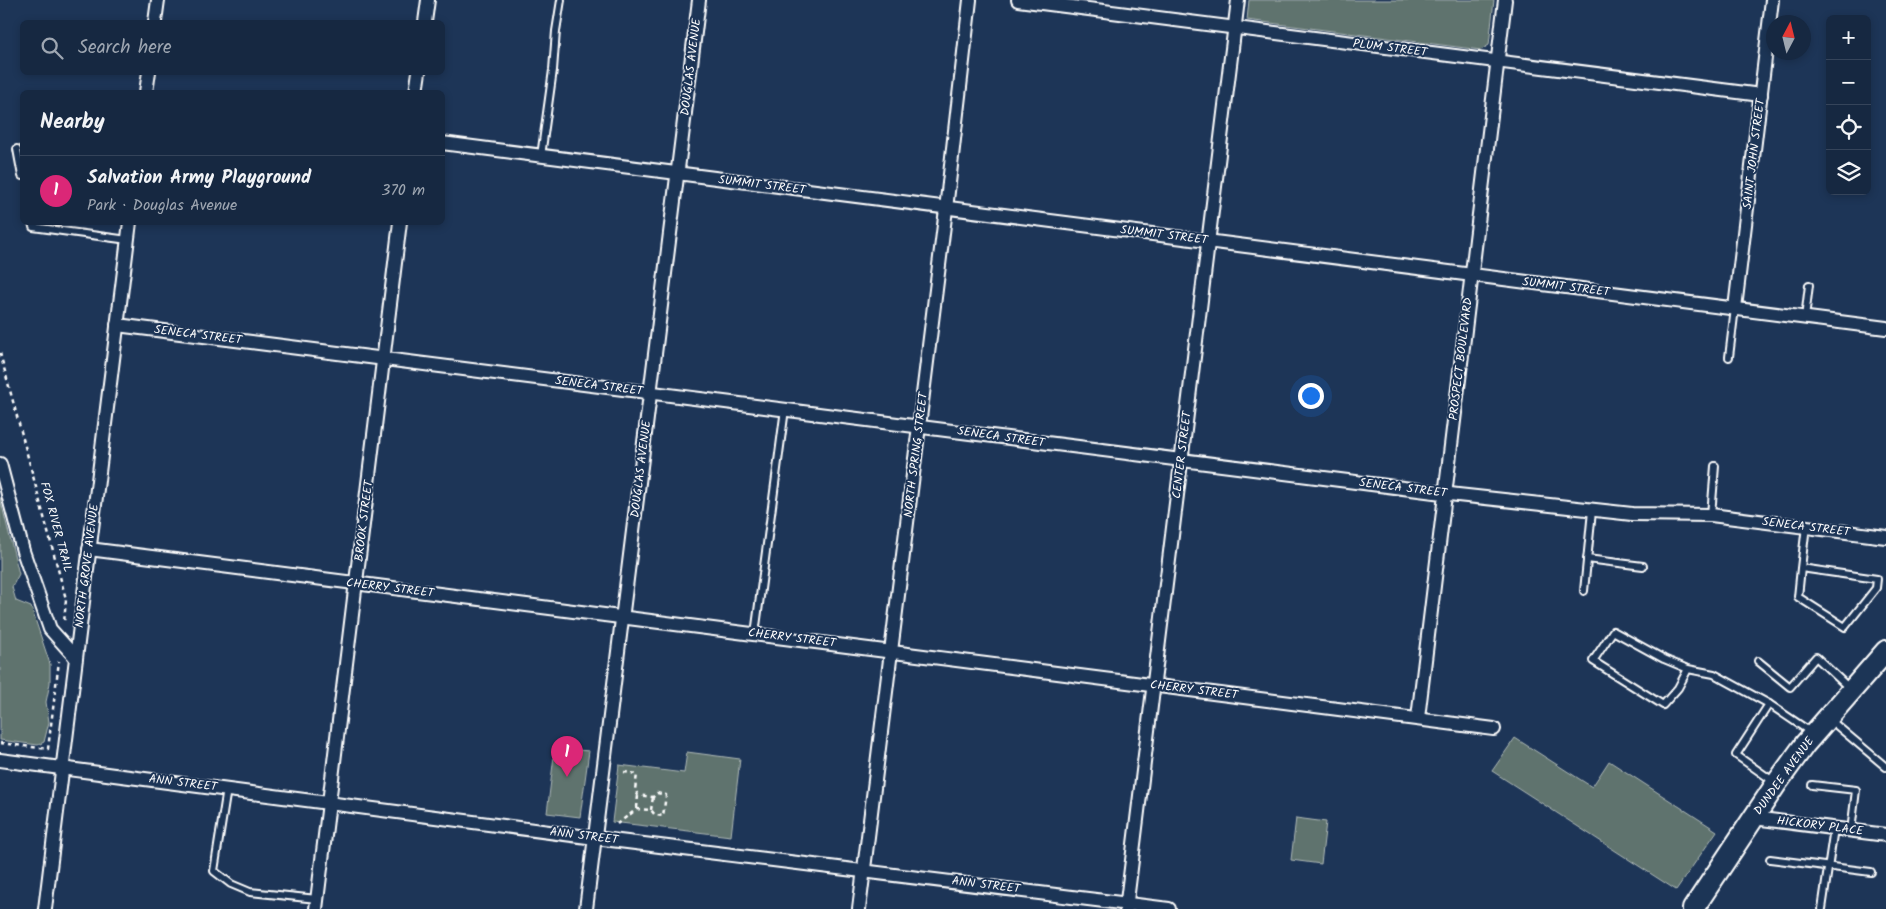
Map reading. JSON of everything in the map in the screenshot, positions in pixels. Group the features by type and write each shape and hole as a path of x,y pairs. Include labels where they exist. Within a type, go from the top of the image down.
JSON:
{"main road":[{"name":"DUNDEE AVENUE","path":"1693,909 1776,784 1814,734 1886,651"}],"street":[{"path":"155,20 158,0"},
{"path":"425,20 428,0"},
{"name":"DOUGLAS AVENUE","path":"586,909 699,0"},
{"name":"NORTH SPRING STREET","path":"859,909 946,209 970,0"},
{"name":"PLUM STREET","path":"1018,0 1761,95"},
{"name":"CENTER STREET","path":"1126,906 1238,0"},
{"name":"PROSPECT BOULEVARD","path":"1418,718 1505,0"},
{"name":"SAINT JOHN STREET","path":"1735,308 1772,0"},
{"path":"146,90 149,75"},
{"path":"416,90 419,75"},
{"name":"SUMMIT STREET","path":"445,143 1886,328"},
{"name":"NORTH GROVE AVENUE","path":"45,909 130,225"},
{"name":"BROOK STREET","path":"316,904 400,225"},
{"name":"SENECA STREET","path":"117,325 1445,494 1592,511 1632,514 1711,514 1886,537"},
{"path":"0,464 24,551 50,629 76,658"},
{"name":"CHERRY STREET","path":"90,549 1494,729"},
{"name":"ANN STREET","path":"0,760 227,788 595,838 864,870 1126,906 1169,909"},
{"name":"HICKORY PLACE","path":"1754,818 1886,835"}],"lane":[{"path":"540,156 561,0"},
{"path":"17,150 20,166"},
{"path":"33,225 128,240"},
{"path":"1805,318 1809,286"},
{"path":"1729,357 1735,308"},
{"path":"755,634 785,409"},
{"path":"1711,514 1715,466"},
{"path":"1584,591 1592,511"},
{"path":"1801,568 1877,579 1876,588 1845,627 1798,598 1801,568 1806,526"},
{"path":"1587,559 1643,566"},
{"path":"1688,669 1678,688 1663,705 1593,661 1613,631 1664,659 1688,669 1714,674 1769,704 1814,734"},
{"path":"1758,661 1790,687 1816,657 1852,691"},
{"path":"1769,704 1736,755 1776,784"},
{"path":"1828,718 1886,767"},
{"path":"1812,785 1856,790 1851,830"},
{"path":"227,788 214,872 231,884 250,892 316,904"},
{"path":"1822,909 1834,828"},
{"path":"1770,859 1871,872"}],"path":[{"name":"FOX RIVER TRAIL","path":"0,354 66,599 48,749 0,743"},
{"path":"624,772 638,774 635,790 638,795 636,809"},
{"path":"657,793 666,795 663,816 655,815 651,810 653,797 657,793"},
{"path":"638,795 653,797"},
{"path":"617,824 636,809 651,810"}],"green space":[{"path":"1249,0 1494,0 1489,45 1481,50 1247,20"},
{"path":"0,498 19,574 12,587 16,601 31,607 50,664 50,683 46,702 49,722 44,742 38,745 0,740"},
{"path":"1515,738 1592,787 1609,761 1717,831 1676,890 1492,771"},
{"path":"555,748 589,751 580,817 547,813"},
{"path":"687,752 740,759 731,836 612,822 619,765 684,773"},
{"path":"1296,818 1326,822 1321,864 1291,860"}],"place":[{"name":"Salvation Army Playground","path":"567,777"}]}
